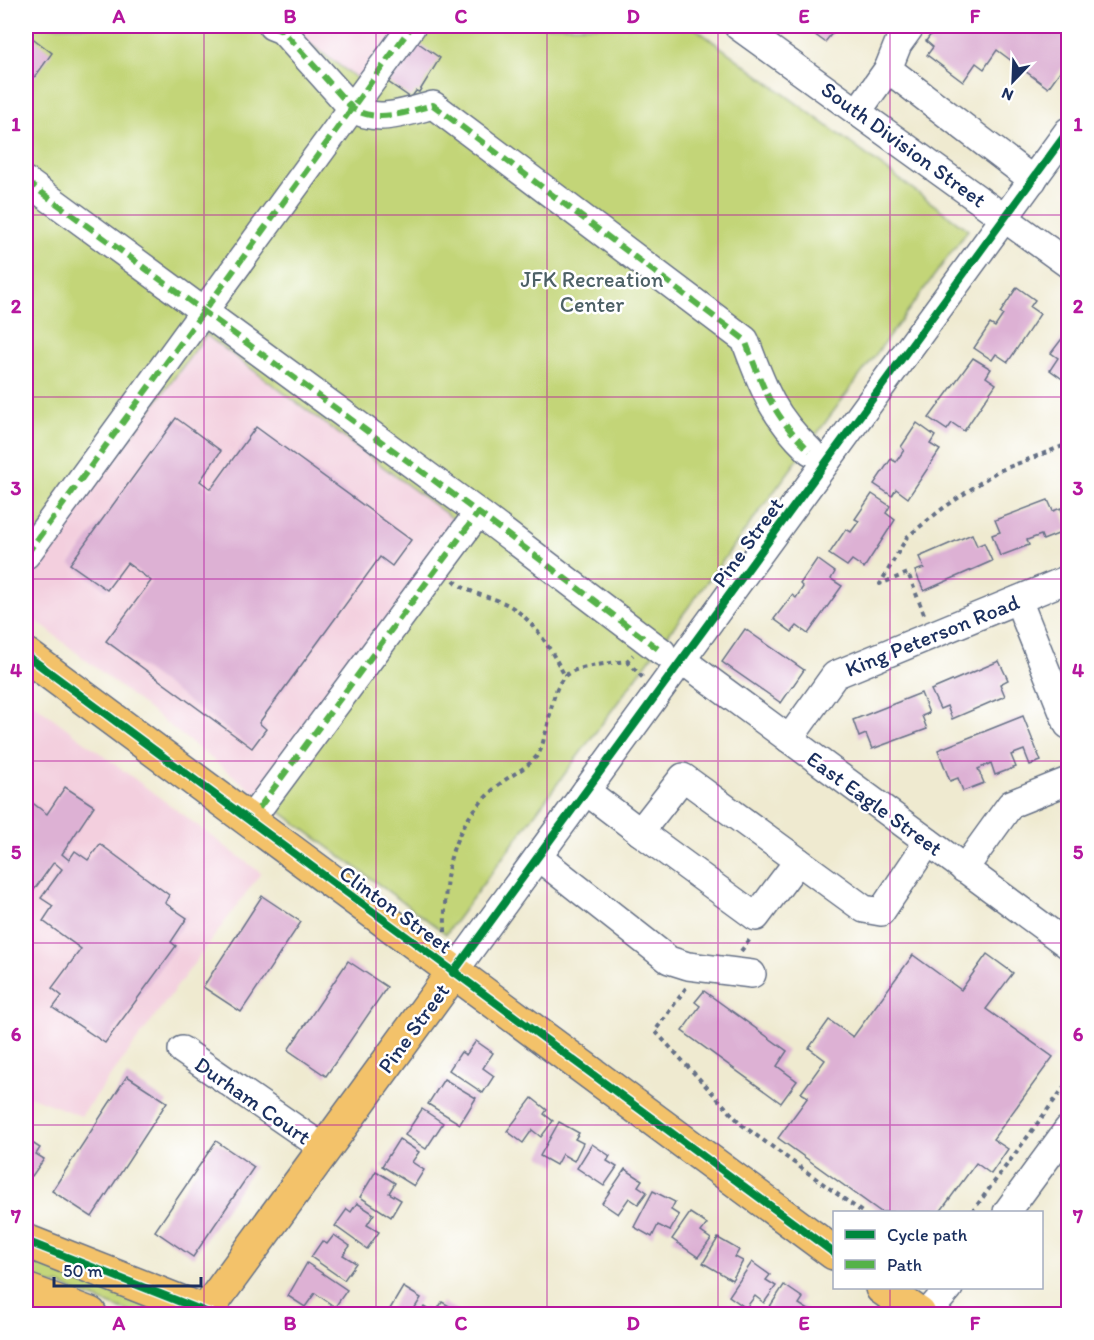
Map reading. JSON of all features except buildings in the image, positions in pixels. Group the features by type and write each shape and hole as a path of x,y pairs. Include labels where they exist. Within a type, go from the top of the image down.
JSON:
{"main road":[{"name":"Clinton Street","path":"26,655 453,973 833,1251"},
{"name":"Pine Street","path":"207,1314 453,973"},
{"path":"26,1241 207,1314"},
{"path":"885,1289 919,1314"},
{"path":"26,1290 90,1314"}],"street":[{"path":"272,26 282,30 352,108 364,116 399,114 433,105 745,340 767,400 790,431 810,451"},
{"path":"26,555 412,26"},
{"name":"South Division Street","path":"738,26 1068,264"},
{"path":"858,111 888,69 898,44 911,26"},
{"path":"888,69 1033,180"},
{"name":"Pine Street","path":"453,973 586,791 672,656 1005,218 1068,131"},
{"name":"East Eagle Street","path":"26,181 1068,945"},
{"path":"259,808 478,513"},
{"name":"King Peterson Road","path":"789,739 835,675 1068,579"},
{"path":"1018,600 1068,725"},
{"path":"640,832 682,777 864,909 881,912 928,842"},
{"path":"964,868 1011,804 1068,781"},
{"path":"586,791 756,916 798,861"},
{"path":"538,857 669,960 701,968 752,974"},
{"name":"Durham Court","path":"182,1050 325,1149"},
{"path":"1008,1211 1068,1129"},
{"path":"927,1314 947,1289"}],"path":[{"path":"933,635 908,573 880,584 906,537 996,472 1068,444"},
{"path":"445,558 451,577 458,584 510,606 541,632 565,676"},
{"path":"445,942 446,885 452,846 471,816 492,791 538,756 552,716 555,695 565,676 576,670 627,661 643,678"},
{"path":"701,968 655,1031 742,1125 861,1211"},
{"path":"973,1211 1068,1082"}],"shaded area":[{"path":"285,26 420,26 373,90"},
{"path":"206,335 461,524 259,796 26,613 26,578"},
{"path":"26,698 261,873 81,1116 26,1095"}],"green space":[{"name":"JFK Recreation Center","path":"26,26 285,26 373,90 420,26 692,26 968,230 446,934 259,796 460,524 206,335 26,578"},
{"path":"26,1249 157,1308 154,1314 134,1314 59,1285 26,1283"}],"marked path":[{"path":"272,26 282,30 352,108 361,113 381,116 433,105 745,340 757,373 777,413 810,451"},
{"path":"26,555 412,26"},
{"path":"26,181 484,517 662,652"},
{"path":"259,808 478,513"}],"cycle path":[{"path":"453,973 1068,131"},
{"path":"26,655 833,1252"},
{"path":"26,1241 211,1314"}]}
